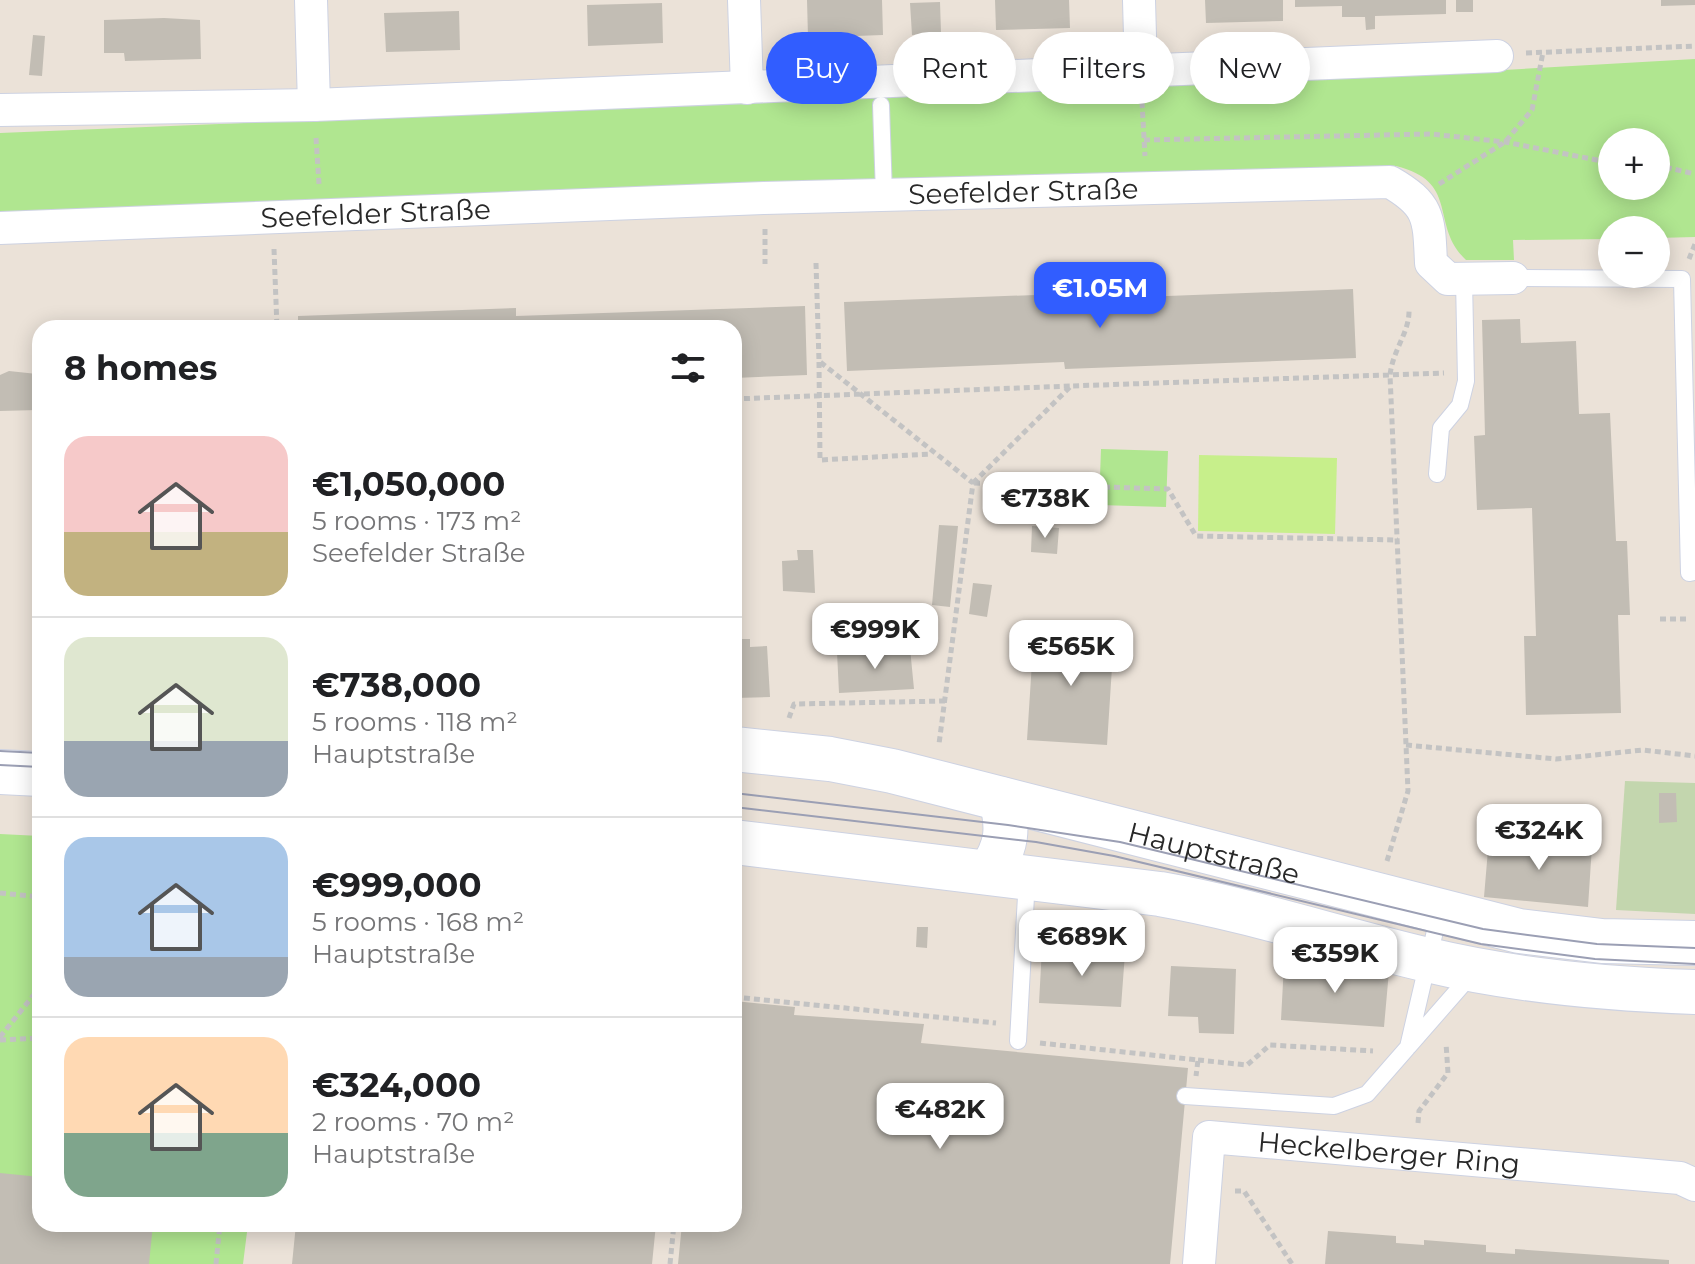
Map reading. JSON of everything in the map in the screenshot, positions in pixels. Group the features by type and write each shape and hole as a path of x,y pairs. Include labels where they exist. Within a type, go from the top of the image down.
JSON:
{"main road":[{"path":"0,743 32,745"},
{"name":"Hauptstraße","path":"742,750 830,759 1001,799 1519,931 1602,941 1695,943"},
{"path":"0,772 32,774"},
{"path":"1001,799 1008,825 1004,851 1008,874"},
{"name":"Hauptstraße","path":"742,843 1008,874 1208,903 1474,970 1609,990 1695,992"}],"street":[{"path":"311,0 314,105"},
{"path":"744,0 747,88"},
{"path":"1139,0 1140,32"},
{"path":"1174,71 1497,56"},
{"path":"0,110 314,105 1032,77"},
{"name":"Seefelder Straße","path":"0,228 1145,187 1390,182 1415,197"},
{"path":"1415,197 1428,218 1431,263 1448,279 1513,278"},
{"name":"Heckelberger Ring","path":"1199,1264 1209,1137 1680,1178 1695,1185"}],"lane":[{"path":"881,105 884,195"},
{"path":"1513,278 1682,279 1689,573 1695,572"},
{"path":"1437,474 1441,428 1460,405 1466,372 1464,279"},
{"path":"1008,874 1018,1041"},
{"path":"1407,1053 1439,913"},
{"path":"1185,1096 1334,1106 1367,1094 1407,1053 1474,970"}],"path":[{"path":"1497,56 1695,46"},
{"path":"1415,197 1505,142 1532,110 1543,52"},
{"path":"1142,104 1145,187"},
{"path":"314,105 320,197"},
{"path":"1144,140 1431,134 1505,142 1598,160"},
{"path":"1670,168 1695,174"},
{"path":"272,217 277,320"},
{"path":"816,263 820,460 933,454"},
{"path":"1386,865 1408,791 1390,375 1393,352 1410,323 1409,309"},
{"path":"819,361 858,395 973,483 1168,489 1196,536 1398,540"},
{"path":"742,399 1466,372"},
{"path":"937,757 973,483 1071,386"},
{"path":"1660,619 1690,619"},
{"path":"785,730 794,704 945,701"},
{"path":"1406,745 1556,759 1643,750 1695,756"},
{"path":"0,893 32,896"},
{"path":"0,1038 32,997"},
{"path":"0,1038 32,1038"},
{"path":"1415,1155 1419,1111 1448,1073 1446,1043"},
{"path":"1198,1060 1247,1065 1270,1045 1407,1053"},
{"path":"1205,1189 1244,1191 1292,1264"},
{"path":"216,1264 219,1232"},
{"path":"670,1264 673,1232"}],"green space":[{"path":"1695,59 1695,237 1670,238 1670,216 1598,216 1598,239 1513,240 1514,260 1466,260 1455,247 1442,206 1429,183 1416,173 1396,166 0,214 0,133 766,101 766,104 877,104 877,97 893,96 893,104 1016,104 1016,91 1032,91 1032,104 1174,104 1174,85 1190,84 1190,104 1310,104 1310,79"},
{"path":"1101,449 1168,451 1166,507 1099,505"},
{"path":"1199,455 1337,458 1335,534 1198,531"},
{"path":"1625,781 1695,783 1695,914 1616,910"},
{"path":"0,834 32,836 32,1232 247,1232 243,1264 0,1264"}],"building":[{"path":"807,0 882,0 883,35 877,35 877,32 808,32"},
{"path":"995,0 1069,0 1070,28 996,30"},
{"path":"1205,0 1283,0 1283,21 1206,23"},
{"path":"1295,0 1446,0 1446,14 1375,16 1375,29 1366,30 1365,17 1342,17 1342,6 1295,7"},
{"path":"1456,0 1473,0 1473,12 1456,12"},
{"path":"1661,0 1695,0 1695,5 1661,6"},
{"path":"940,2 941,32 912,32 910,3"},
{"path":"662,3 663,43 588,46 587,5"},
{"path":"459,11 460,50 386,52 384,13"},
{"path":"104,20 200,20 201,59 125,61 124,53 104,53"},
{"path":"33,35 45,36 42,76 29,75"},
{"path":"1353,289 1356,358 1065,369 1064,362 847,371 844,302 1062,294 1063,300"},
{"path":"805,306 807,375 742,378 742,320 298,320 298,316 516,308 516,316"},
{"path":"1520,319 1521,343 1576,341 1579,414 1610,413 1616,541 1627,541 1630,615 1618,615 1621,713 1526,715 1524,636 1536,636 1532,508 1477,510 1474,436 1485,435 1482,320"},
{"path":"9,371 32,373 32,410 0,411 0,375"},
{"path":"939,525 958,526 950,607 932,605"},
{"path":"1032,526 1059,528 1057,554 1031,552"},
{"path":"797,550 813,550 815,593 783,591 782,561 798,560"},
{"path":"973,583 992,585 987,617 969,614"},
{"path":"1101,628 1110,628 1109,636 1114,636 1107,745 1027,740 1034,631 1100,635"},
{"path":"742,639 750,639 750,647 767,646 770,697 742,698"},
{"path":"910,648 914,689 839,693 837,652"},
{"path":"1659,793 1676,793 1677,822 1659,823"},
{"path":"1489,838 1592,846 1588,907 1484,897"},
{"path":"917,927 928,927 927,948 916,947"},
{"path":"1042,948 1125,953 1121,1007 1039,1003"},
{"path":"1284,964 1389,971 1384,1027 1281,1020"},
{"path":"1171,966 1236,969 1234,1034 1199,1033 1198,1017 1168,1016"},
{"path":"742,1002 795,1007 794,1015 924,1024 921,1043 1188,1068 1170,1264 678,1264 681,1232 742,1232"},
{"path":"0,1173 32,1176 32,1232 152,1232 149,1264 0,1264"},
{"path":"1328,1231 1396,1236 1396,1243 1424,1245 1424,1240 1486,1245 1486,1252 1515,1254 1515,1249 1669,1260 1669,1264 1325,1264"},
{"path":"295,1232 655,1232 652,1264 292,1264"}],"tram line":[{"path":"0,751 32,753"},
{"path":"0,765 32,767"},
{"path":"742,794 1008,825 1120,842 1483,929 1597,944 1695,948"},
{"path":"742,808 1036,842 1114,856 1481,944 1595,959 1695,964"}]}
